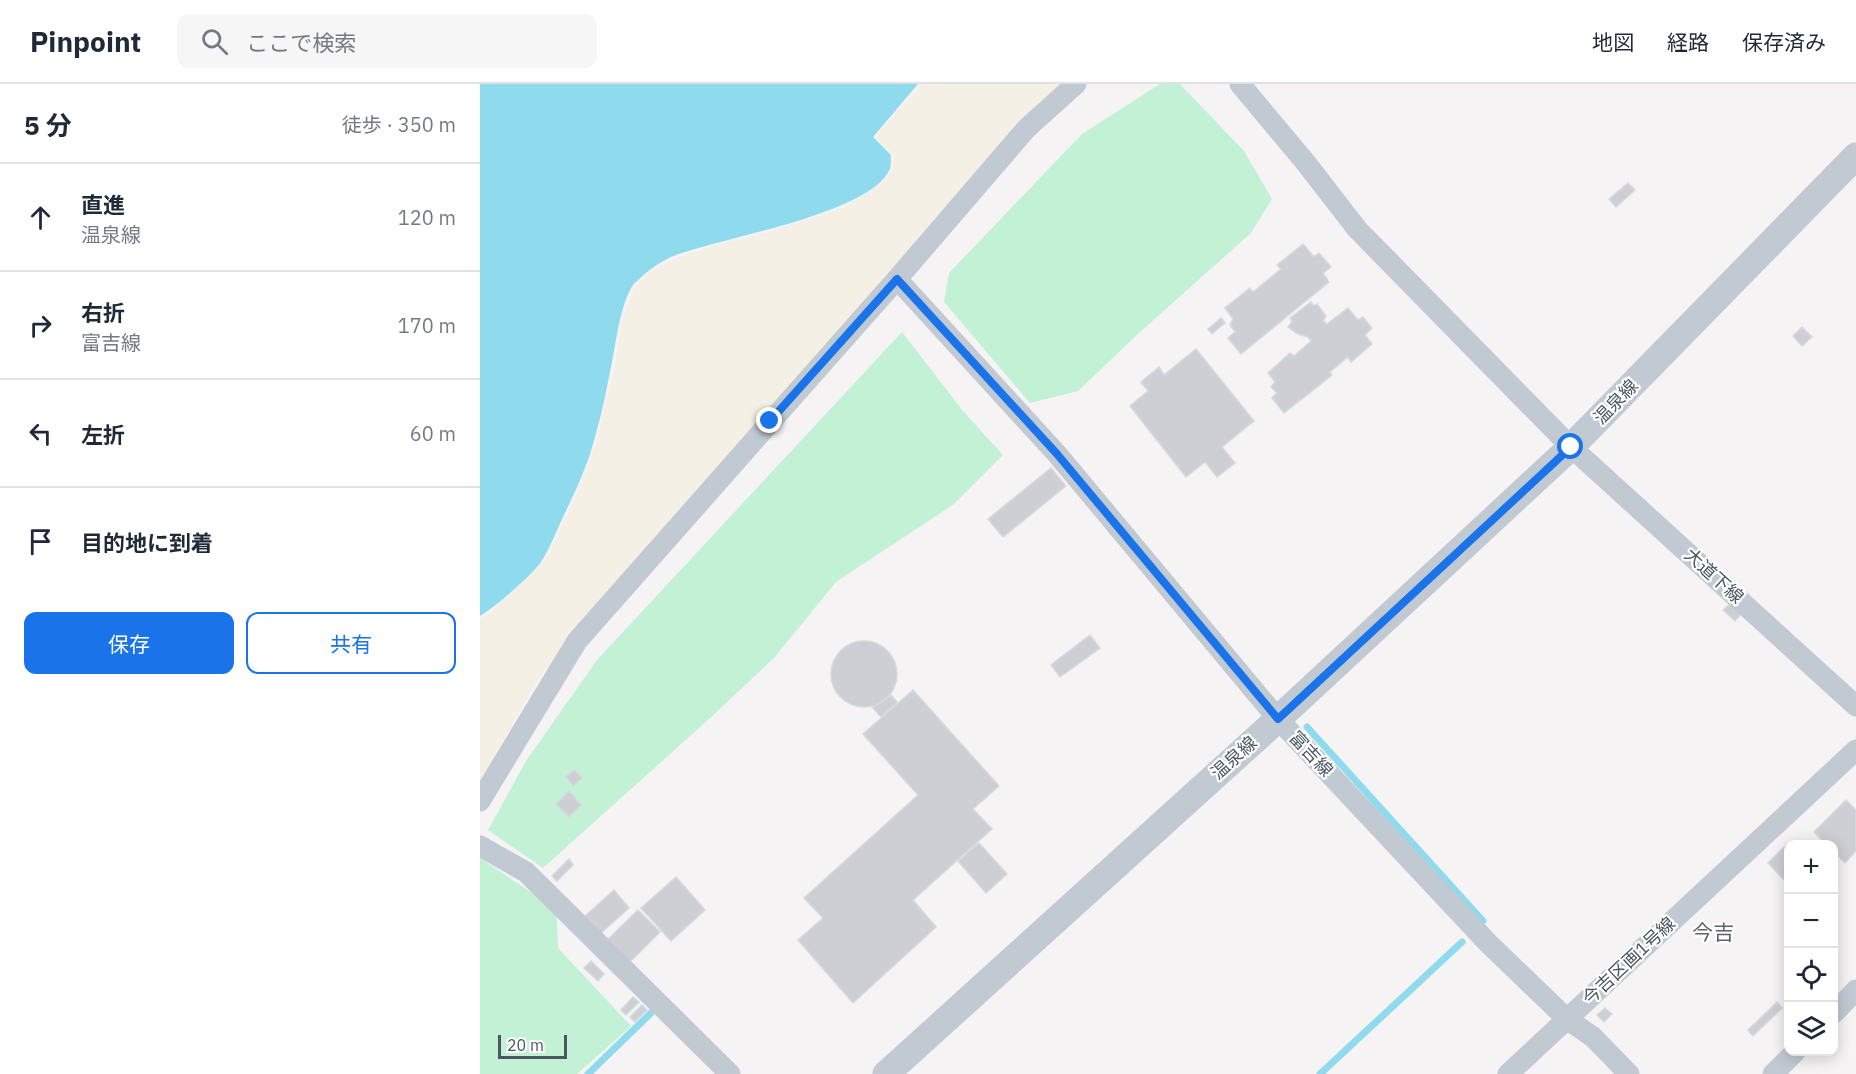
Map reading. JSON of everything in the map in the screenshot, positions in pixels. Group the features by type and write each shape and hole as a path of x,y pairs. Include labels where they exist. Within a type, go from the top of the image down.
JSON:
{"street":[{"path":"480,801 577,641 897,279 1027,128 1076,84"},
{"name":"大道下線","path":"1240,84 1357,229 1571,447 1856,706"},
{"name":"温泉線","path":"886,1074 1278,719 1571,447 1856,156"},
{"name":"富吉線","path":"897,279 1057,454 1278,719 1488,944 1567,1019 1593,1036 1629,1074"},
{"name":"今吉区画1号線","path":"1508,1074 1856,750"},
{"path":"480,846 525,872 730,1074"},
{"path":"1838,1008 1856,990"},
{"path":"1773,1074 1792,1056"}],"green space":[{"path":"1160,84 1180,84 1244,151 1272,199 1251,233 1078,391 1030,403 944,302 949,273 1082,134"},
{"path":"902,332 963,411 1003,455 954,504 836,582 774,658 543,868 488,830 526,761 597,660"},
{"path":"480,858 547,903 557,919 558,948 631,1026 577,1074 480,1074"}],"sand":[{"path":"922,84 1063,84 570,636 536,683 480,780 480,619 492,611 541,565 581,485 597,440 615,363 622,320 635,287 650,272 670,260 719,244 769,232 845,207 885,180 892,169 894,155 875,137"}],"water":[{"path":"480,84 918,84 873,137 891,155 890,169 877,185 854,199 824,212 671,257 651,269 634,284 622,310 592,447 581,478 553,540 541,562 529,575 480,616"}],"building":[{"path":"1628,183 1635,190 1616,207 1609,199"},
{"path":"1303,244 1314,257 1319,253 1331,267 1323,273 1329,282 1241,354 1228,338 1235,332 1230,325 1233,319 1225,308 1250,288 1253,292 1281,269 1277,265"},
{"path":"1311,302 1314,306 1317,304 1326,316 1323,321 1327,324 1348,308 1358,320 1363,317 1372,328 1365,335 1372,344 1351,362 1348,357 1330,372 1332,375 1284,413 1272,398 1277,393 1271,387 1275,382 1268,373 1290,353 1294,356 1311,341 1308,337 1288,327 1292,322 1290,318"},
{"path":"1221,318 1225,323 1212,334 1208,329"},
{"path":"1802,327 1812,337 1802,346 1793,336"},
{"path":"1196,349 1254,421 1222,447 1235,463 1217,477 1205,462 1186,477 1130,406 1148,391 1141,382 1159,367 1164,375"},
{"path":"1051,468 1066,486 1003,537 988,519"},
{"path":"1730,604 1741,614 1735,621 1723,610"},
{"path":"1090,635 1100,648 1060,677 1051,665"},
{"path":"864,641 877,644 887,651 894,661 897,674 894,687 887,697 877,704 864,707 851,704 841,697 834,687 831,674 834,661 841,651 851,644"},
{"path":"913,690 999,786 973,809 992,829 913,900 936,927 853,1003 798,940 823,918 804,898 918,795 863,734"},
{"path":"891,695 897,702 881,717 872,707"},
{"path":"575,770 582,778 573,786 566,776"},
{"path":"569,791 581,805 569,817 556,804"},
{"path":"1846,800 1856,810 1856,851 1845,863 1838,856 1838,840 1822,840 1814,832"},
{"path":"979,843 1007,874 986,893 958,861"},
{"path":"1784,847 1784,880 1768,863"},
{"path":"569,859 573,865 557,881 552,876"},
{"path":"676,877 705,910 671,941 641,908"},
{"path":"614,890 629,908 601,933 585,916"},
{"path":"638,910 660,932 630,962 608,939"},
{"path":"591,961 604,974 598,981 584,968"},
{"path":"633,997 639,1002 626,1015 621,1010"},
{"path":"1777,1002 1782,1008 1753,1036 1748,1030"},
{"path":"642,1005 647,1010 635,1022 630,1017"},
{"path":"1605,1008 1612,1014 1604,1022 1597,1015"}],"waterway":[{"path":"1307,727 1483,921"},
{"path":"1320,1074 1462,942"},
{"path":"588,1074 651,1013"}],"district":[{"name":"今吉","path":"1713,933"}],"route":[{"path":"770,421 897,279 1057,454 1278,719 1571,447"}]}
